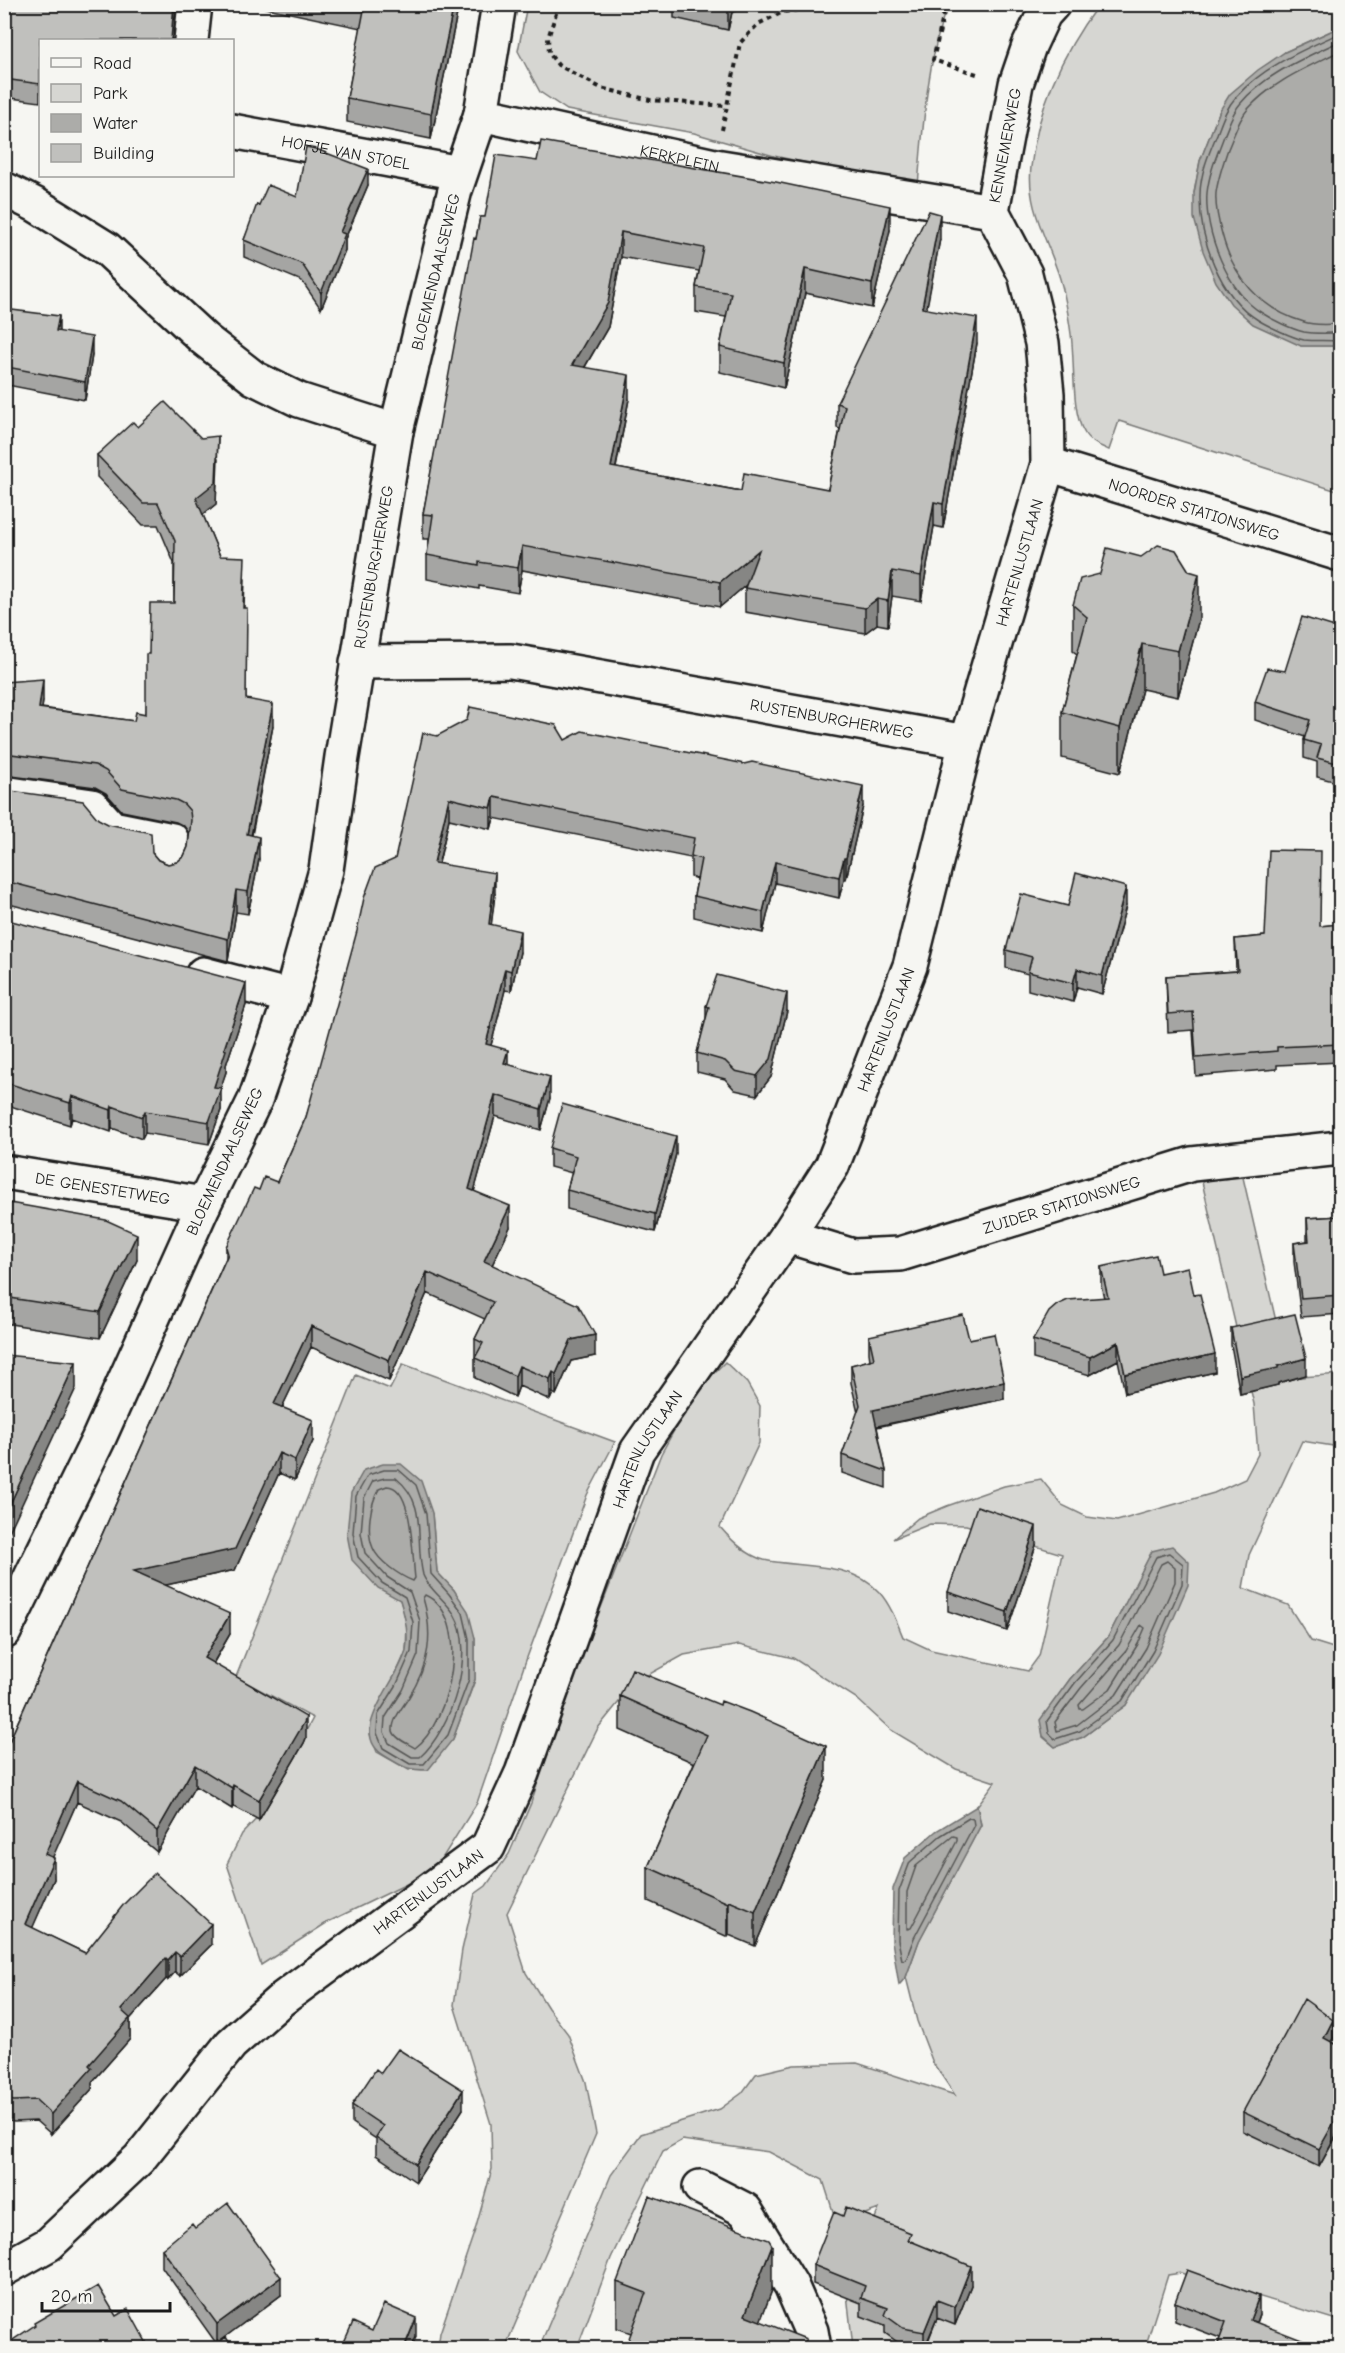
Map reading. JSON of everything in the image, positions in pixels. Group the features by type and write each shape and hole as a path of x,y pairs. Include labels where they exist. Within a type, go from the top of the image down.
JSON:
{"street":[{"path":"191,39 195,4"},
{"path":"481,114 500,4"},
{"name":"KENNEMERWEG","path":"1048,465 1047,394 1042,343 1024,274 992,211 1016,84 1029,46 1044,14 1053,4"},
{"name":"KERKPLEIN","path":"481,114 715,166 992,211"},
{"name":"BLOEMENDAALSEWEG","path":"396,431 460,173 481,114"},
{"name":"HOFJE VAN STOEL","path":"234,131 460,173"},
{"path":"4,189 36,205 106,249 204,339 254,378 299,400 396,431"},
{"name":"RUSTENBURGHERWEG","path":"396,431 357,662 511,661 966,742"},
{"name":"NOORDER STATIONSWEG","path":"1048,465 1341,554"},
{"name":"HARTENLUSTLAAN","path":"4,2269 49,2244 139,2159 231,2044 282,1999 488,1847 522,1773 637,1451 787,1236 832,1166 910,966 966,742 1048,465"},
{"name":"BLOEMENDAALSEWEG","path":"4,1632 98,1440 204,1204 255,1100 291,998 326,870 357,662"},
{"path":"4,793 92,806 112,828 172,840 169,867"},
{"path":"177,967 291,998"},
{"name":"ZUIDER STATIONSWEG","path":"787,1236 853,1256 900,1254 1192,1164 1341,1148"},
{"name":"DE GENESTETWEG","path":"4,1172 204,1204"},
{"path":"700,2187 745,2210 791,2285 811,2331 814,2349"}],"path":[{"path":"559,4 548,38 549,53 558,65 601,88 650,100 726,106"},
{"path":"715,166 740,43 758,24 783,12 810,9 816,4"},
{"path":"946,4 933,60 1016,84"}],"green space":[{"path":"527,5 947,5 930,72 918,186 774,156 694,133 567,110 540,92 518,51"},
{"path":"1098,5 1340,5 1340,27 1285,52 1220,110 1200,161 1194,193 1301,346 1340,346 1340,492 1119,421 1109,450 1092,441 1084,432 1075,399 1072,345 1065,300 1059,275 1034,206 1030,181 1034,145 1046,102 1073,42"},
{"path":"1242,1173 1289,1378 1340,1374 1340,1447 1302,1441 1249,1555 1243,1588 1288,1605 1311,1641 1340,1650 1340,2321 1181,2273 1168,2275 1145,2348 853,2348 846,2285 879,2209 837,2224 823,2180 769,2152 682,2140 663,2151 611,2258 577,2348 539,2348 611,2175 641,2134 720,2109 742,2093 756,2074 794,2065 857,2063 955,2095 933,2063 917,2021 906,1977 919,1941 981,1825 977,1806 995,1782 956,1769 891,1730 856,1698 793,1658 739,1645 684,1655 635,1682 598,1728 507,1913 526,1973 568,2034 586,2082 596,2134 505,2348 438,2348 440,2333 476,2227 492,2169 491,2124 454,2005 462,1950 475,1894 486,1886 509,1854 531,1803 563,1705 661,1454 696,1391 725,1362 747,1383 760,1406 759,1443 720,1527 740,1547 764,1560 825,1567 854,1575 868,1582 883,1597 903,1637 931,1650 1028,1671 1039,1656 1062,1554 966,1525 930,1524 893,1539 918,1518 947,1506 1004,1486 1041,1479 1062,1505 1087,1517 1117,1521 1214,1493 1245,1479 1258,1454 1254,1404 1202,1182","holes":["1152,1552 1126,1705 1083,1737 1055,1747 1043,1737 1041,1720 1070,1679 1108,1637"]},
{"path":"403,1364 615,1442 587,1495 525,1663 477,1803 443,1857 415,1880 328,1922 261,1965 227,1864 242,1834 261,1814 313,1718 236,1677 356,1375 390,1389","holes":["432,1513 437,1572 454,1590 475,1638 475,1680 453,1739 409,1770 377,1752 370,1734 406,1651 407,1622 400,1600"]}],"water":[{"path":"1340,27 1340,346 1301,346 1253,324 1231,304 1216,282 1203,251 1194,218 1194,193 1200,161 1220,110 1230,94 1258,70 1285,52"},
{"path":"383,1464 401,1464 421,1481 432,1513 437,1572 454,1590 468,1611 475,1638 475,1679 453,1739 428,1770 405,1767 385,1756 374,1746 370,1734 378,1705 402,1662 407,1644 407,1631 400,1600 378,1588 352,1560 347,1534 351,1493 364,1470"},
{"path":"1172,1546 1189,1562 1188,1585 1158,1654 1126,1705 1083,1737 1055,1747 1043,1736 1040,1720 1070,1679 1108,1637 1152,1551"},
{"path":"977,1806 981,1825 919,1941 906,1977 899,1985 892,1941 893,1889 905,1858 936,1831"}],"building":[{"path":"4,4 174,4 171,39 39,39 39,84 4,79"},
{"path":"364,4 454,4 431,114 347,98"},
{"path":"541,141 776,182 890,206 872,284 805,269 784,363 720,347 731,293 696,287 704,248 621,232 608,303 572,365 629,375 611,467 741,491 744,473 828,489 845,406 837,403 929,211 940,214 922,308 977,318 943,504 934,502 921,576 892,571 888,601 877,599 865,608 745,588 759,550 720,582 522,546 518,568 479,562 479,565 427,555 433,515 423,514 474,238 476,239 480,217 485,217 496,155 537,161"},
{"path":"306,147 368,169 340,232 345,234 321,293 302,264 244,240 257,204 259,205 268,185 297,197"},
{"path":"4,309 59,316 56,331 92,337 85,382 7,367 9,355 4,354"},
{"path":"165,402 201,438 218,436 216,482 196,498 220,556 245,557 243,608 247,608 246,699 273,704 247,834 259,837 248,892 236,890 228,939 4,882 4,790 83,801 98,819 108,824 151,833 152,853 158,860 168,864 177,862 184,856 188,847 191,820 190,811 184,804 176,800 122,789 106,771 95,765 4,753 4,682 43,679 39,708 134,721 136,712 146,714 146,654 149,654 150,603 174,603 175,541 158,503 143,503 97,455 133,422 138,427"},
{"path":"1158,545 1176,550 1189,571 1199,574 1178,651 1142,644 1120,728 1062,712 1087,617 1073,605 1080,579 1100,574 1107,548 1141,557"},
{"path":"1302,617 1338,628 1336,634 1341,636 1341,764 1317,758 1321,745 1304,740 1310,720 1255,702 1267,668 1285,671"},
{"path":"470,707 556,725 565,740 582,731 744,764 752,762 863,786 846,858 844,858 839,877 775,862 763,912 694,896 701,859 691,856 694,838 494,797 491,808 449,798 434,863 495,873 489,924 520,931 511,971 505,969 486,1044 508,1050 504,1063 550,1077 541,1109 495,1095 469,1189 510,1206 484,1261 578,1305 595,1335 571,1340 556,1374 553,1372 550,1379 519,1366 515,1376 475,1358 483,1343 475,1339 493,1302 427,1272 389,1360 311,1326 274,1404 313,1420 295,1460 279,1453 235,1549 134,1571 230,1614 204,1658 306,1717 259,1800 233,1785 232,1788 195,1765 157,1831 121,1801 77,1781 45,1854 54,1858 25,1924 85,1953 124,1904 155,1873 211,1924 180,1956 175,1952 168,1960 166,1958 121,2010 130,2018 89,2065 92,2068 51,2114 36,2100 4,2099 4,1753 228,1254 226,1247 254,1188 259,1190 264,1177 277,1182 306,1117 364,898 375,868 395,859 423,733 437,736 467,720"},
{"path":"1269,850 1321,851 1320,926 1340,924 1341,1044 1277,1047 1277,1051 1196,1058 1193,1012 1168,1014 1166,976 1238,971 1235,939 1265,936"},
{"path":"1076,873 1126,887 1102,976 1077,969 1073,983 1028,972 1032,957 1006,950 1021,894 1068,906"},
{"path":"4,919 246,983 224,1049 226,1050 214,1087 221,1088 209,1122 145,1111 142,1117 112,1106 111,1110 72,1096 70,1103 4,1082"},
{"path":"717,975 787,993 771,1059 757,1076 735,1071 725,1061 697,1053 709,1007 706,1006"},
{"path":"562,1104 676,1136 655,1214 567,1190 576,1156 550,1148"},
{"path":"4,1202 106,1220 137,1234 100,1312 4,1297"},
{"path":"1341,1216 1341,1295 1301,1298 1294,1243 1309,1241 1307,1218"},
{"path":"1156,1255 1160,1273 1188,1267 1194,1295 1200,1294 1215,1354 1125,1374 1118,1342 1090,1357 1033,1340 1049,1312 1057,1305 1068,1300 1108,1297 1101,1267"},
{"path":"1295,1314 1306,1358 1278,1366 1278,1368 1240,1376 1231,1328"},
{"path":"963,1315 969,1339 994,1334 1004,1382 873,1410 886,1471 842,1455 860,1405 851,1365 874,1359 869,1336"},
{"path":"4,1355 76,1362 4,1517"},
{"path":"977,1506 1036,1526 1007,1612 948,1592"},
{"path":"1341,1585 1341,1601 1336,1600"},
{"path":"632,1669 720,1705 721,1701 750,1712 826,1746 755,1912 729,1901 728,1903 648,1867 707,1735 620,1696"},
{"path":"1304,1999 1333,2020 1324,2038 1341,2047 1341,2110 1319,2149 1243,2112"},
{"path":"398,2049 463,2090 416,2164 376,2137 383,2126 352,2105 376,2069 381,2073"},
{"path":"649,2196 769,2240 772,2245 745,2315 806,2339 802,2349 625,2349 646,2293 617,2282"},
{"path":"228,2203 281,2277 217,2324 162,2249 192,2224 195,2228"},
{"path":"846,2207 911,2233 908,2240 971,2266 955,2307 937,2300 924,2332 903,2328 885,2315 888,2308 861,2298 865,2286 813,2265 834,2212 843,2216"},
{"path":"1187,2270 1259,2296 1250,2320 1317,2346 1316,2349 1227,2349 1218,2344 1226,2322 1175,2302"},
{"path":"98,2286 116,2316 128,2309 150,2349 4,2349 4,2346 35,2325 34,2323"},
{"path":"384,2304 416,2318 405,2349 341,2349 353,2322 372,2331"},
{"path":"226,2337 233,2349 206,2349"}]}
